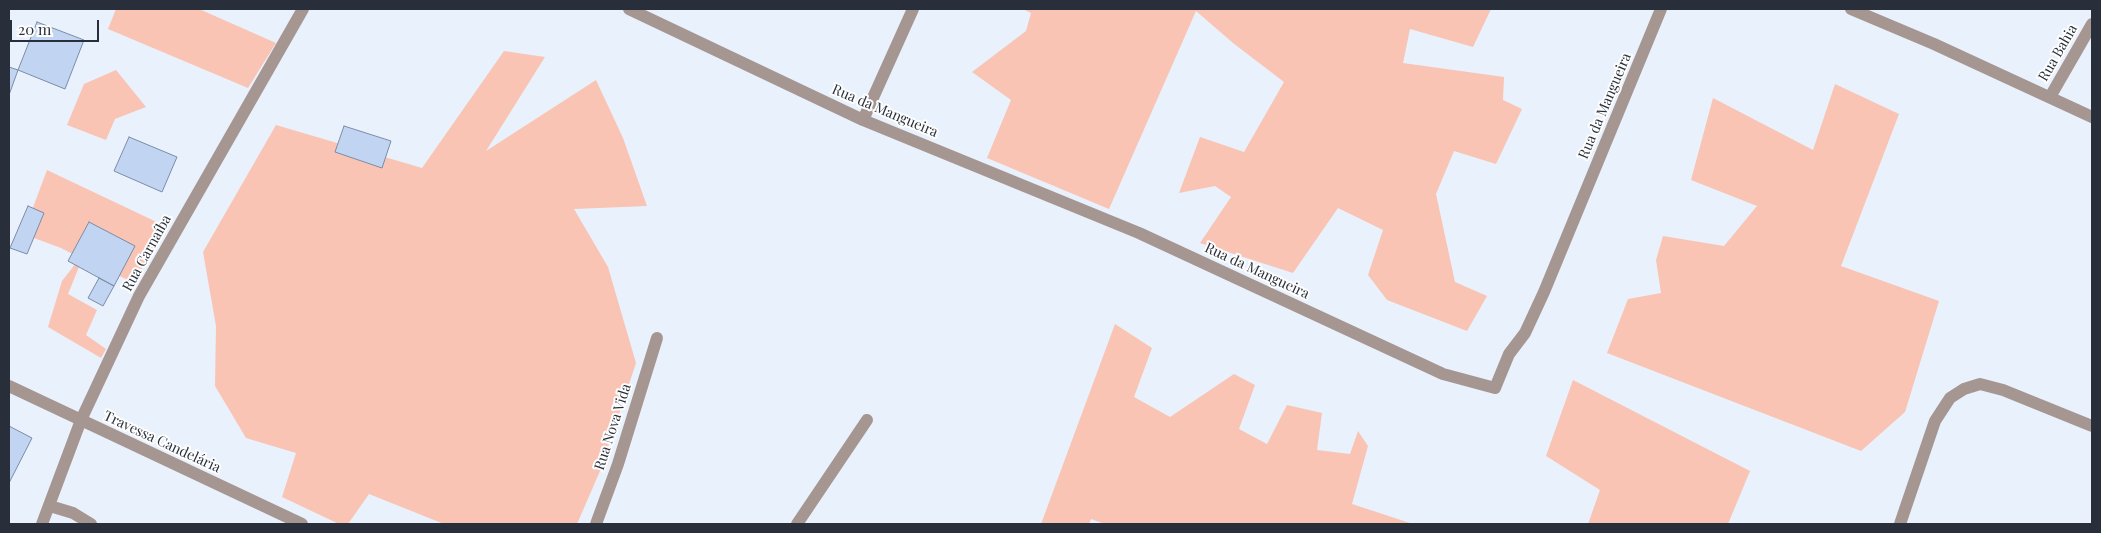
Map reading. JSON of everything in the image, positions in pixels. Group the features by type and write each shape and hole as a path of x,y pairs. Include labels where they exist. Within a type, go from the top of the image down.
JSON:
{"street":[{"name":"Rua Carnaíba","path":"42,524 81,420 140,296 304,9"},
{"name":"Rua da Mangueira","path":"629,9 863,120 1138,233 1443,374 1495,388 1509,354 1526,333 1544,292 1661,9"},
{"path":"863,120 913,9"},
{"path":"1851,9 2092,116"},
{"name":"Rua Bahia","path":"2050,96 2092,24"},
{"name":"Rua Nova Vida","path":"596,524 618,464 658,338"},
{"path":"1900,524 1935,421 1950,398 1964,389 1980,384 2003,390 2092,426"},
{"name":"Travessa Candelária","path":"9,386 302,524"},
{"path":"797,524 867,420"},
{"path":"50,506 73,513 91,524"}],"shaded area":[{"path":"116,9 199,9 276,43 248,88 108,29"},
{"path":"1023,9 1491,9 1473,47 1410,29 1403,63 1504,77 1503,100 1522,109 1496,164 1454,151 1436,194 1455,282 1487,296 1467,331 1387,300 1368,275 1383,230 1338,208 1293,273 1200,243 1231,197 1215,186 1179,193 1200,137 1244,152 1284,82 1233,43 1196,11 1109,209 987,158 1011,100 972,72 1026,31 1031,13"},
{"path":"504,51 545,57 486,151 596,80 623,138 647,206 574,209 608,267 636,363 600,471 577,524 444,524 369,494 348,524 339,524 282,497 296,453 246,438 215,386 216,326 203,252 276,125 422,168"},
{"path":"116,70 146,107 115,119 106,140 67,125 84,84"},
{"path":"1835,84 1899,114 1841,266 1939,301 1905,412 1861,451 1607,353 1628,299 1661,293 1656,260 1663,236 1724,246 1757,206 1691,180 1713,98 1813,150"},
{"path":"47,170 165,226 134,283 89,261 79,267 68,294 97,310 86,335 106,349 101,358 48,327 62,281 80,258 61,248 23,234"},
{"path":"1115,324 1152,348 1134,397 1170,417 1234,374 1255,385 1239,429 1267,444 1287,405 1322,413 1317,450 1350,454 1358,431 1368,446 1352,504 1413,524 1105,524 1091,519 1089,524 1041,524"},
{"path":"1573,380 1750,471 1728,524 1588,524 1600,490 1546,456"}],"building":[{"path":"37,22 84,40 65,89 18,70"},
{"path":"9,67 18,70 9,95"},
{"path":"344,126 391,141 382,168 335,152"},
{"path":"129,137 177,157 162,192 114,171"},
{"path":"28,206 44,213 27,254 10,248"},
{"path":"89,222 135,246 114,286 68,261"},
{"path":"99,278 114,286 103,306 88,298"},
{"path":"9,426 32,438 9,483"}]}
